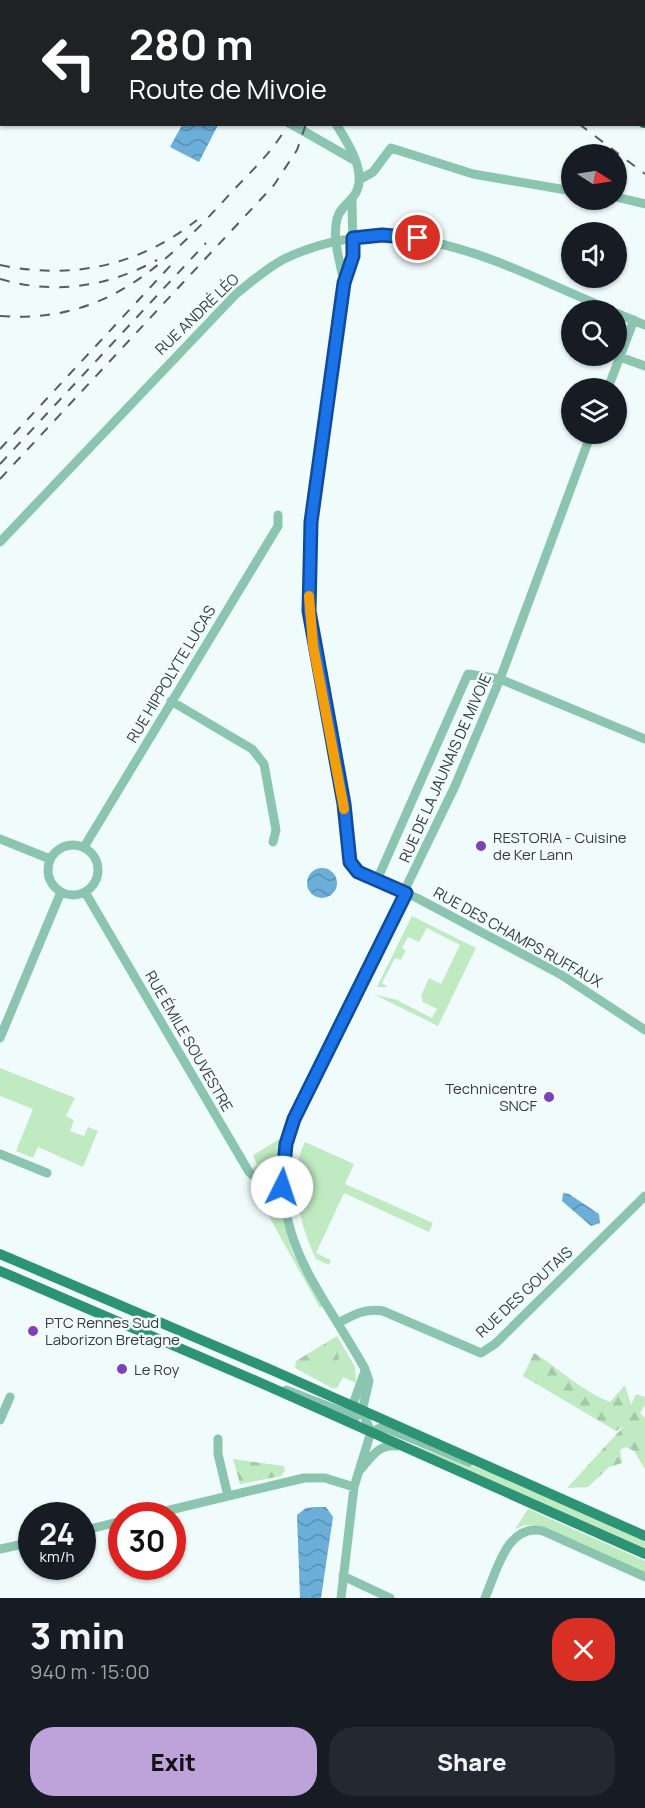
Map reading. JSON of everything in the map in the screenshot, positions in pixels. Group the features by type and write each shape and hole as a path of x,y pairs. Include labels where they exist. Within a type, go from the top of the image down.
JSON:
{"main road":[{"path":"0,1254 358,1416 492,1469 645,1536"},
{"path":"0,1271 261,1383 358,1416 371,1432 645,1554"}],"street":[{"path":"294,126 354,160"},
{"path":"337,126 354,160 359,180 352,198 353,256 344,283"},
{"path":"359,180 373,172 391,148 473,174 561,188"},
{"path":"344,283 336,242 340,210 352,198"},
{"path":"627,200 645,204"},
{"name":"RUE ANDRÉ LÉO","path":"0,542 236,294 285,259 353,238 382,235 418,238 461,249 586,300"},
{"name":"RUE DES CHAMPS RUFFAUX","path":"344,283 311,522 309,611 344,804 350,862 358,872 406,893 560,974 645,1030"},
{"path":"627,317 645,325"},
{"path":"627,338 634,320"},
{"path":"627,360 645,366"},
{"name":"RUE DE LA JAUNAIS DE MIVOIE","path":"358,1416 369,1381 365,1369 339,1323 301,1261 292,1239 282,1187 286,1144 294,1119 406,893 500,679 587,444"},
{"name":"RUE HIPPOLYTE LUCAS","path":"84,847 278,526 278,515"},
{"path":"377,880 468,674 500,679 645,739"},
{"path":"171,701 252,749 264,764 276,830 273,842"},
{"path":"0,839 50,859"},
{"path":"64,846 84,847 91,852 98,869 97,878 85,892 76,895 61,892 48,876 50,859 64,846"},
{"path":"0,1038 61,892"},
{"name":"RUE ÉMILE SOUVESTRE","path":"85,892 249,1172 261,1183 282,1187"},
{"path":"0,1154 47,1173"},
{"name":"RUE DES GOUTAIS","path":"339,1323 358,1312 371,1309 382,1311 481,1353 495,1344 645,1196"},
{"path":"0,1420 10,1397"},
{"path":"358,1416 371,1432"},
{"path":"341,1598 354,1487 371,1432 382,1427 457,1458 492,1469"},
{"path":"218,1439 218,1454 228,1496"},
{"path":"359,1470 380,1448 386,1445 403,1446"},
{"path":"186,1506 313,1477 326,1478 354,1487"},
{"path":"485,1598 514,1538 530,1529 550,1534 645,1577"},
{"path":"0,1549 18,1545"},
{"path":"343,1576 390,1598"}],"green space":[{"path":"412,916 476,948 438,1026 373,994 397,1000 432,1018 437,1009 423,1002 421,996 429,978 441,984 460,945 427,928 419,942 408,937 402,948 406,950 401,960 395,958 382,983 388,987 377,987"},
{"path":"0,1068 75,1098 66,1116 74,1120 70,1131 84,1136 88,1127 98,1131 83,1167 38,1147 33,1158 16,1151 33,1109 0,1096"},
{"path":"283,1137 275,1174 267,1178 252,1169 257,1165 253,1155"},
{"path":"305,1142 354,1164 345,1184 433,1223 429,1232 344,1193 316,1253 331,1260 329,1265 316,1259 305,1232 296,1186 297,1170"},
{"path":"251,1184 272,1193 277,1199 292,1251 323,1306 320,1308"},
{"path":"337,1336 355,1367 356,1383 343,1377 337,1388 332,1388 295,1368 296,1361"},
{"path":"335,1338 339,1359 309,1372 296,1361"},
{"path":"534,1353 581,1386 610,1402 625,1385 631,1405 636,1394 645,1397 645,1405 640,1413 645,1418 645,1469 634,1451 626,1447 620,1450 622,1463 609,1467 588,1487 567,1488 624,1426 616,1431 523,1376"},
{"path":"406,1443 489,1472 645,1541 645,1549"},
{"path":"233,1459 284,1466 285,1471 281,1476 240,1484"},
{"path":"528,1509 645,1561 645,1573 541,1526 525,1525 515,1529"}],"water":[{"path":"181,126 217,126 199,162 170,147"},
{"path":"322,868 333,872 337,883 333,894 322,898 311,894 307,883 311,872"},
{"path":"563,1193 569,1194 599,1214 600,1223 591,1226 562,1201"},
{"path":"326,1507 333,1517 321,1598 300,1598 297,1515 306,1508"}],"railway":[{"path":"0,316 37,316 71,310 101,300 130,285 156,267 205,221 269,152 287,126"},
{"path":"0,479 274,185 297,150 305,126"},
{"path":"582,126 645,174"},
{"path":"0,265 53,271 104,265 152,249 197,220"},
{"path":"0,464 206,243"},
{"path":"0,279 40,287 80,286 119,277 157,260"},
{"path":"0,449 172,264"}],"slow traffic":[{"path":"309,596 313,645 344,809"}],"place":[{"name":"RESTORIA - Cuisine de Ker Lann","path":"481,846"},
{"name":"Technicentre SNCF","path":"549,1097"},
{"name":"PTC Rennes Sud Laborizon Bretagne","path":"33,1331"},
{"name":"Le Roy","path":"122,1369"}],"route":[{"path":"282,1187 286,1144 294,1119 406,893 358,872 350,862 344,804 313,645 309,611 309,564 318,462 344,283 353,256 353,238 382,235 418,238"}]}
